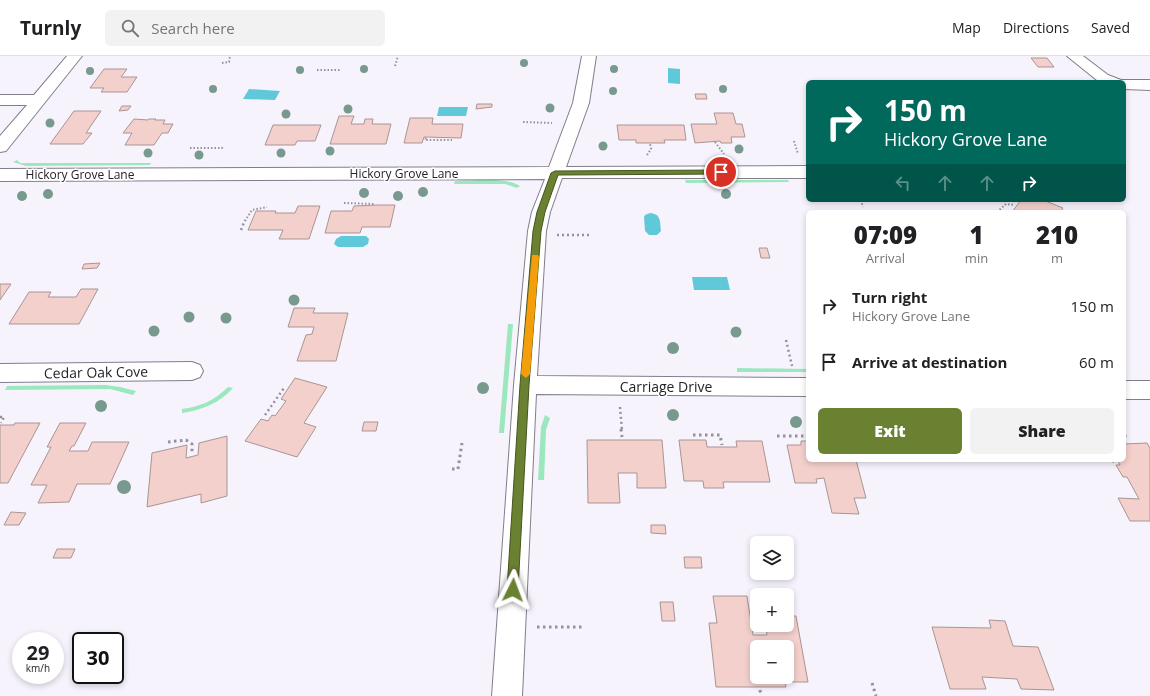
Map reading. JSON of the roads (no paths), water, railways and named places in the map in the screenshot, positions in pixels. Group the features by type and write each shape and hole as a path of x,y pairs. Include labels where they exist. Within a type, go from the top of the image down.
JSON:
{"street":[{"path":"0,148 75,56"},
{"path":"507,696 525,385 537,231 541,212 581,103 588,56"},
{"path":"1074,56 1103,78 1109,80"},
{"path":"1126,84 1150,85"},
{"path":"0,100 39,100"},
{"name":"Hickory Grove Lane","path":"0,175 806,172"},
{"name":"Cedar Oak Cove","path":"0,373 192,371"},
{"name":"Carriage Drive","path":"525,385 806,387"},
{"path":"1126,390 1150,390"}],"water":[{"path":"668,68 680,69 680,84 668,83"},
{"path":"249,89 280,91 275,100 243,99"},
{"path":"439,107 468,107 466,116 437,116"},
{"path":"650,213 658,216 659,219 661,231 657,235 649,235 645,231 644,217"},
{"path":"341,236 366,236 369,239 368,244 363,247 338,247 334,244 336,239"},
{"path":"692,277 727,277 730,290 694,290"}]}
